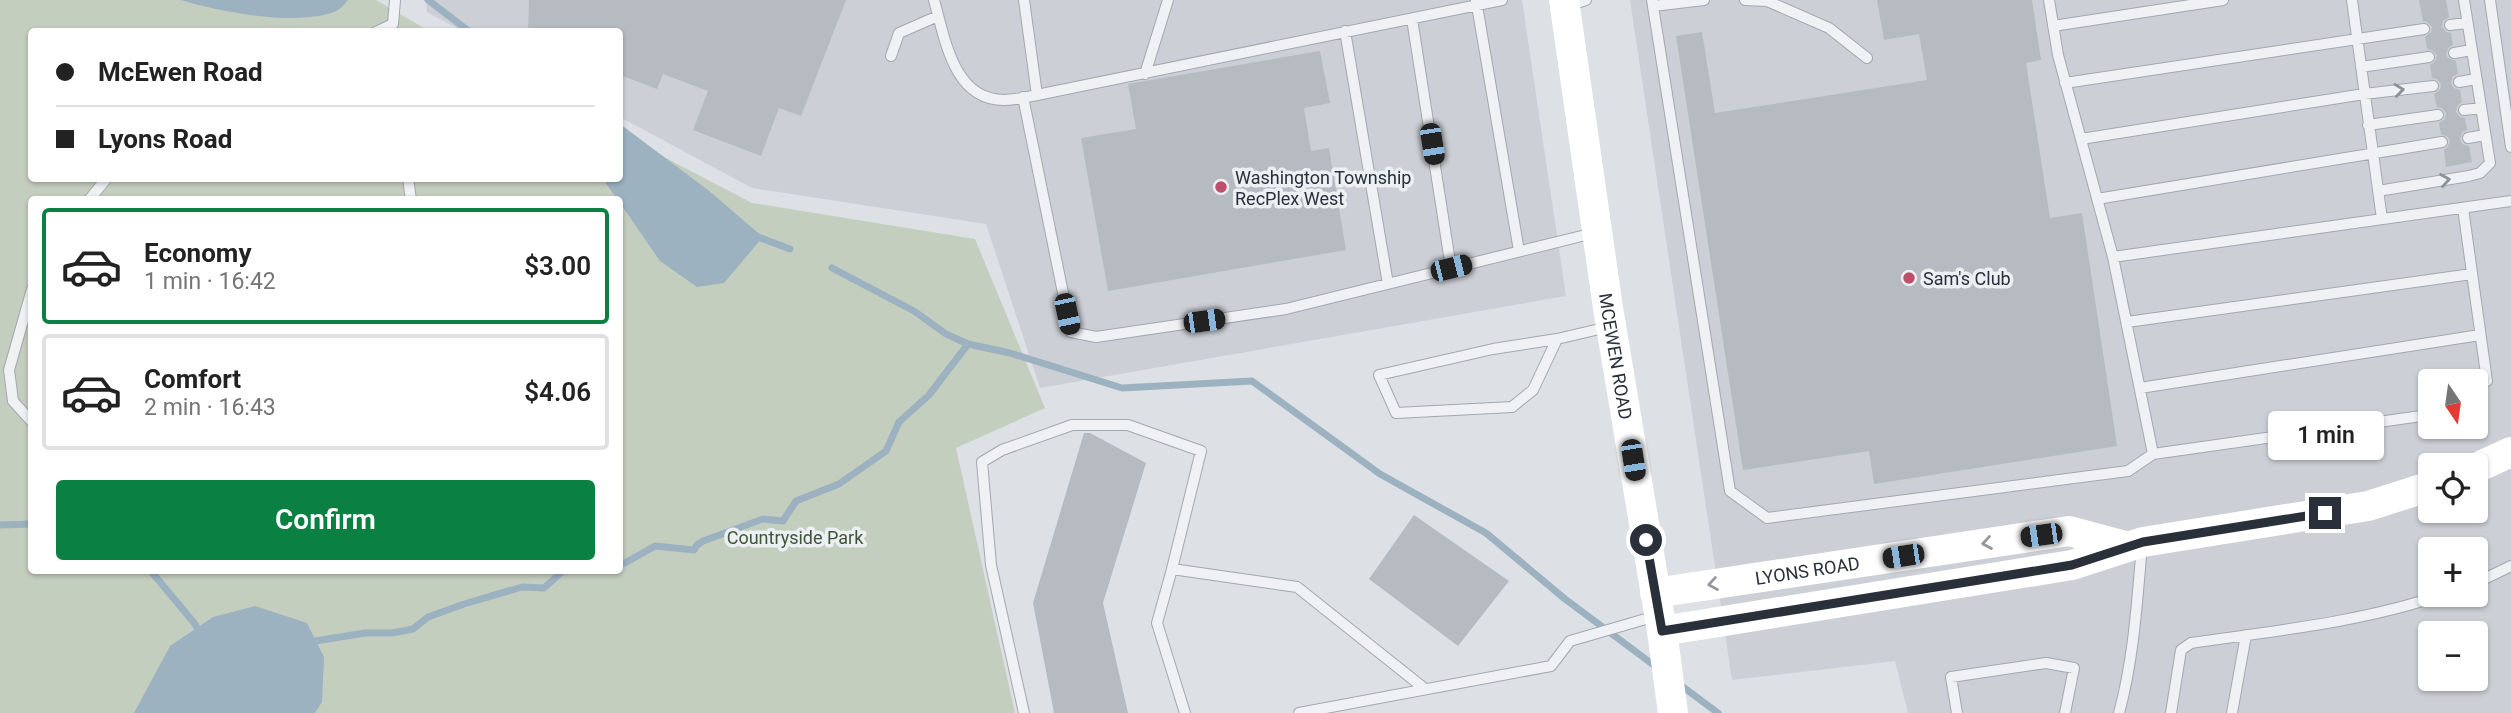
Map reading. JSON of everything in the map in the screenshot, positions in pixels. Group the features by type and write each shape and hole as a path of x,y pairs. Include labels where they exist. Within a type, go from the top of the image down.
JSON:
{"street":[{"name":"MCEWEN ROAD","path":"1572,2 1596,232 1673,713"},
{"path":"2488,463 2511,452"},
{"name":"LYONS ROAD","path":"1659,613 2072,565 2134,544 2368,506 2418,490"}],"lane":[{"path":"393,28 395,0"},
{"path":"934,0 953,63 963,82 982,94 1003,100 1412,19 1477,2 1502,0"},
{"path":"1024,0 1037,95"},
{"path":"1145,74 1168,0"},
{"path":"1704,0 1653,3 1730,491 1767,518 2128,471 2153,454 2418,416"},
{"path":"1745,0 1767,1 1829,28 1867,58"},
{"path":"2049,0 2065,83 2113,257 2153,454"},
{"path":"2053,26 2223,0"},
{"path":"2365,0 2352,1 2382,219"},
{"path":"2378,191 2480,173 2490,163 2464,0"},
{"path":"2490,0 2511,147"},
{"path":"1477,2 1519,251"},
{"path":"891,56 899,33 939,16"},
{"path":"1412,19 1451,268"},
{"path":"2450,25 2467,23"},
{"path":"2065,83 2424,30"},
{"path":"1345,31 1388,284"},
{"path":"2454,53 2472,50"},
{"path":"2361,67 2429,57"},
{"path":"2459,82 2476,79"},
{"path":"2081,139 2364,94 2433,86"},
{"path":"1023,97 1071,332 1096,337 1272,312 1596,232"},
{"path":"2463,110 2481,108"},
{"path":"2368,125 2438,115"},
{"path":"2468,138 2485,135"},
{"path":"2097,199 2442,142"},
{"path":"92,196 104,182"},
{"path":"2113,257 2511,201"},
{"path":"2462,208 2485,369"},
{"path":"2127,322 2472,274"},
{"path":"28,303 9,370 13,401 28,418"},
{"path":"1558,339 1533,390 1512,407 1396,413 1379,375 1611,326"},
{"path":"2140,388 2480,335"},
{"path":"1024,713 991,565 982,462 1002,450 1072,425 1128,425 1201,451 1157,623 1185,713"},
{"path":"2119,713 2126,687 2135,627 2134,544"},
{"path":"2488,577 2511,566"},
{"path":"1172,569 1297,587 1425,689"},
{"path":"2171,713 2181,650 2191,643 2418,603"},
{"path":"1299,713 1551,666 1570,641 1659,613"},
{"path":"2232,713 2246,635"},
{"path":"1957,713 1951,677 2046,663 2074,668 2066,713"}],"shaded area":[{"path":"426,0 1522,0 1566,296 1040,388 986,224 752,188 623,119 623,28 456,28 427,12"},
{"path":"1630,0 2511,0 2511,713 1908,713 1895,661 1732,680"}],"green space":[{"name":"Countryside Park","path":"0,0 376,0 424,28 28,28 28,182 623,182 623,136 752,203 975,239 1045,408 956,448 1015,713 0,713"}],"water":[{"path":"181,0 348,0 336,11 321,16 281,18 237,13"},
{"path":"623,126 708,190 763,237 724,283 697,287 660,261 623,207 623,196 615,196 605,182 623,182"},
{"path":"255,606 307,623 324,657 322,702 315,713 134,713 170,646 213,617"}],"building":[{"path":"529,0 846,0 801,116 779,108 761,156 693,130 708,91 663,74 657,89 623,76 623,28 528,28"},
{"path":"1877,0 2032,0 2041,60 2026,63 2050,218 2082,213 2117,446 1874,484 1869,451 1743,470 1676,36 1702,32 1715,113 1927,80 1919,34 1884,40"},
{"path":"2419,0 2446,0 2449,17 2443,21 2442,27 2451,33 2453,45 2446,54 2448,58 2456,61 2458,74 2453,76 2451,83 2453,88 2460,90 2462,102 2457,106 2456,112 2465,118 2467,130 2462,132 2460,139 2462,144 2469,146 2472,162 2446,167 2444,150 2450,141 2441,134 2439,123 2445,119 2446,113 2437,107 2434,94 2440,90 2441,84 2432,78 2430,65 2437,55 2427,49 2425,37 2432,27 2423,21"},
{"path":"1320,51 1330,103 1304,108 1311,151 1329,148 1346,250 1108,291 1081,138 1136,129 1128,84"},
{"path":"1084,433 1090,433 1146,463 1103,603 1128,713 1054,713 1033,603"},
{"path":"1414,515 1509,581 1458,646 1369,579"}],"waterway":[{"path":"428,0 465,28"},
{"path":"755,236 790,249"},
{"path":"832,268 914,311 946,334 968,344 1010,353 1122,388 1252,381 1380,474 1486,533 1565,599 1659,669"},
{"path":"623,563 655,546 694,550 703,541 763,519 783,521 796,501 839,484 886,451 899,422 929,395 968,344"},
{"path":"0,525 28,524"},
{"path":"153,574 195,624 200,634"},
{"path":"309,642 413,629 428,617 464,604 522,587 544,588 560,574"},
{"path":"1679,684 1718,713"}],"place":[{"name":"Washington Township RecPlex West","path":"1221,187"},
{"name":"Sam's Club","path":"1909,278"}],"route":[{"path":"1646,540 1662,631 2072,565 2143,542 2325,513"}]}
